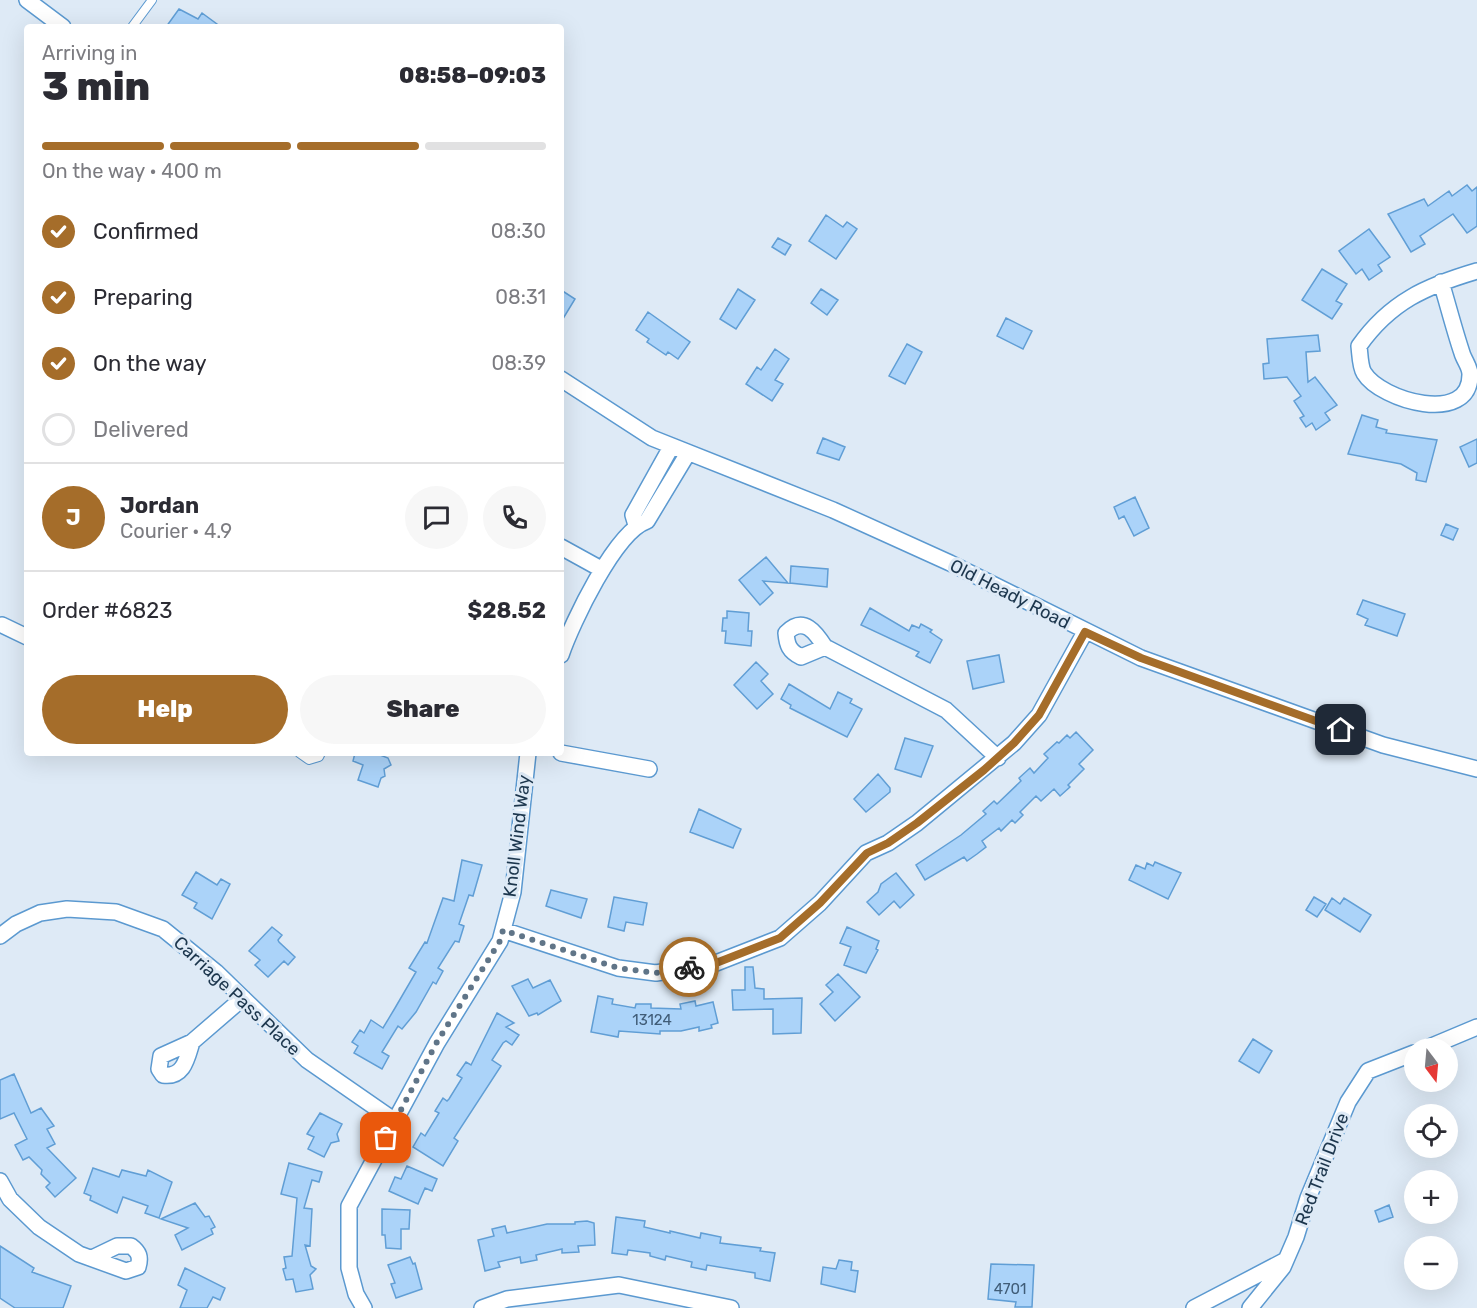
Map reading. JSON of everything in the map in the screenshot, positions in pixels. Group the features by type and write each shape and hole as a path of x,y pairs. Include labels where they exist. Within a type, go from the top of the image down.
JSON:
{"street":[{"path":"27,0 59,24"},
{"path":"1441,282 1470,372 1468,391 1454,403 1435,405 1382,391 1363,373 1359,346 1375,324 1398,304 1441,282 1477,271"},
{"name":"Old Heady Road","path":"564,381 652,438 833,510 950,563 1141,658 1383,745 1477,769"},
{"path":"636,525 633,515 671,447"},
{"path":"564,649 601,569 636,525 646,521 688,453"},
{"path":"564,549 601,569"},
{"path":"2,625 24,636"},
{"path":"503,930 618,968 656,973 716,963 780,938 820,903 867,853 888,843 917,823 998,758 1039,715 1085,632"},
{"path":"825,647 946,710 998,758"},
{"path":"564,754 649,769"},
{"name":"Knoll Wind Way","path":"364,1308 356,1294 349,1268 350,1206 437,1042 500,941 517,864 528,756"},
{"name":"Carriage Pass Place","path":"0,936 16,924 40,913 66,909 116,912 163,928 243,998 307,1060 395,1121"},
{"path":"192,1042 243,998"},
{"path":"1451,1038 1477,1027"},
{"name":"Red Trail Drive","path":"1250,1308 1286,1260 1308,1198 1348,1102 1368,1071 1404,1057"},
{"path":"0,1181 10,1199 39,1227 79,1254 92,1258"},
{"path":"1194,1308 1286,1260"},
{"path":"482,1308 507,1299 619,1285 731,1308"}],"lane":[{"path":"134,24 152,0"},
{"path":"303,756 309,760 320,756"}],"building":[{"path":"179,9 198,19 202,13 217,24 168,24"},
{"path":"1467,185 1472,191 1477,187 1477,226 1467,233 1453,214 1420,236 1425,244 1411,252 1388,214 1424,199 1428,206 1449,191 1452,196"},
{"path":"826,215 843,227 847,222 857,229 836,259 809,241"},
{"path":"1369,229 1390,257 1378,265 1382,271 1369,280 1362,269 1356,274 1339,251"},
{"path":"778,238 791,245 785,255 772,247"},
{"path":"1322,269 1347,284 1336,301 1342,304 1332,319 1302,300"},
{"path":"738,289 755,300 736,329 720,319"},
{"path":"821,289 838,300 827,315 811,303"},
{"path":"564,292 575,299 564,317"},
{"path":"648,312 690,342 678,359 668,352 666,355 647,342 649,339 636,330"},
{"path":"1006,318 1032,331 1023,349 997,336"},
{"path":"1318,335 1320,351 1306,352 1308,382 1315,377 1337,405 1325,413 1330,420 1316,430 1312,423 1306,427 1300,418 1304,416 1294,401 1301,396 1287,377 1264,379 1263,364 1269,363 1267,339"},
{"path":"907,344 922,352 905,384 889,376"},
{"path":"775,349 789,359 775,380 783,384 772,401 746,384 757,367 761,370"},
{"path":"1362,415 1378,420 1376,427 1387,430 1386,433 1437,440 1426,482 1416,480 1417,473 1401,464 1348,454"},
{"path":"823,438 845,447 839,460 817,453"},
{"path":"1477,439 1477,463 1469,467 1460,447"},
{"path":"1135,497 1149,528 1134,536 1124,516 1119,519 1114,507"},
{"path":"1446,524 1458,529 1453,540 1441,535"},
{"path":"766,557 788,583 763,581 773,593 760,605 739,580"},
{"path":"791,566 828,569 827,587 790,583"},
{"path":"1363,600 1405,614 1397,636 1365,625 1368,619 1357,614"},
{"path":"870,608 909,631 912,625 919,628 921,624 932,630 930,632 942,640 930,663 916,656 919,652 861,625"},
{"path":"727,611 749,613 748,631 752,631 751,646 725,643 726,631 722,631 723,618 727,618"},
{"path":"999,655 1004,682 973,689 967,661"},
{"path":"756,662 768,674 761,681 773,694 757,709 734,685"},
{"path":"789,684 830,709 838,692 852,699 850,703 862,709 847,737 790,708 791,705 781,699"},
{"path":"1076,732 1093,750 1079,764 1084,769 1068,785 1070,787 1060,796 1054,789 1041,801 1036,796 1020,812 1023,815 1015,823 1012,820 1001,831 999,828 982,841 986,847 977,854 967,861 964,857 925,880 916,865 961,835 986,814 983,811 994,801 997,804 1021,781 1019,778 1030,768 1034,773 1048,758 1044,754 1057,742 1059,743 1067,735 1070,738"},
{"path":"905,738 933,746 921,777 895,769"},
{"path":"354,756 383,756 388,758 391,765 384,769 385,776 381,778 378,787 358,780 363,765 353,761"},
{"path":"878,774 890,788 890,792 866,812 854,799"},
{"path":"699,809 741,829 733,848 690,832"},
{"path":"462,860 482,865 473,896 469,895 459,924 464,926 459,942 455,941 438,968 443,971 436,984 433,982 416,1012 402,1029 398,1026 382,1052 389,1056 382,1069 354,1053 358,1046 352,1042 360,1030 364,1033 371,1020 383,1028 416,972 409,968 425,942 427,943 443,898 454,901"},
{"path":"1155,862 1181,873 1168,899 1129,880 1136,865 1145,869 1147,863 1153,866"},
{"path":"196,872 217,885 221,879 230,884 212,919 194,908 197,903 182,895"},
{"path":"896,873 914,895 900,908 894,901 879,915 867,902 878,892 881,884"},
{"path":"551,890 587,899 581,918 546,906"},
{"path":"614,897 647,903 643,925 626,922 624,931 608,927"},
{"path":"1314,897 1326,904 1317,917 1306,910"},
{"path":"1332,898 1340,904 1344,898 1371,915 1360,932 1325,910"},
{"path":"272,927 282,935 279,942 295,957 288,965 284,961 268,977 255,965 260,960 249,951"},
{"path":"847,927 879,941 876,949 878,950 866,973 844,965 851,947 840,943"},
{"path":"745,967 753,967 755,988 764,989 764,999 802,998 801,1033 773,1034 773,1009 733,1010 732,990 745,990"},
{"path":"838,974 860,997 835,1021 820,1004 833,992 826,985"},
{"path":"528,979 533,988 550,980 561,1001 538,1015 537,1013 529,1016 512,986"},
{"path":"598,996 613,999 612,1004 635,1008 636,1004 651,1004 651,1008 681,1009 680,1004 695,1001 696,1006 713,1002 718,1023 711,1025 712,1028 699,1031 699,1027 681,1031 660,1031 660,1034 619,1031 618,1037 591,1032"},
{"path":"497,1013 514,1023 506,1027 519,1035 512,1045 506,1041 503,1043 492,1060 501,1066 454,1138 458,1141 443,1166 413,1147 421,1133 425,1136 439,1113 435,1111 443,1098 447,1101 449,1099 462,1078 457,1075 466,1062 471,1065"},
{"path":"1253,1039 1272,1051 1259,1073 1239,1061"},
{"path":"14,1074 31,1113 41,1108 54,1126 47,1129 55,1144 47,1148 76,1178 55,1197 46,1187 50,1183 41,1174 42,1170 29,1157 23,1160 15,1145 27,1139 14,1113 0,1119 0,1080"},
{"path":"320,1113 342,1124 337,1134 339,1141 331,1143 324,1157 308,1149 314,1137 307,1134"},
{"path":"289,1163 322,1172 319,1182 312,1180 304,1208 312,1209 310,1246 305,1245 311,1266 316,1269 310,1275 313,1289 296,1292 293,1279 286,1280 283,1269 286,1268 284,1257 292,1256 297,1198 281,1194"},
{"path":"407,1166 437,1179 432,1191 425,1188 418,1204 389,1191 395,1177 401,1179"},
{"path":"93,1168 119,1177 122,1170 146,1176 148,1170 172,1182 159,1218 145,1213 148,1206 123,1197 117,1213 90,1200 91,1196 84,1193"},
{"path":"195,1203 205,1217 209,1216 215,1227 211,1229 213,1234 182,1250 175,1235 188,1228 161,1219"},
{"path":"1389,1205 1393,1217 1379,1222 1375,1211"},
{"path":"382,1209 410,1210 409,1229 401,1229 401,1249 386,1248 385,1235 382,1235"},
{"path":"616,1217 645,1221 644,1227 670,1233 670,1231 700,1238 701,1233 721,1237 720,1243 761,1248 760,1251 775,1253 770,1281 755,1278 755,1273 707,1265 706,1270 691,1267 692,1262 666,1256 665,1260 650,1256 650,1253 628,1250 627,1255 612,1253"},
{"path":"575,1222 594,1223 595,1245 578,1246 579,1252 562,1253 562,1249 536,1255 537,1260 521,1263 520,1257 498,1262 500,1267 485,1271 478,1240 494,1236 492,1229 505,1226 507,1233 547,1224 575,1224"},
{"path":"0,1246 34,1268 32,1272 71,1286 63,1308 15,1308 0,1298"},
{"path":"410,1257 413,1264 415,1263 422,1289 396,1298 391,1284 395,1283 388,1265"},
{"path":"839,1260 852,1262 851,1270 858,1271 855,1292 821,1284 823,1267 836,1269"},
{"path":"991,1264 1034,1265 1032,1307 1015,1307 1016,1302 988,1299"},
{"path":"185,1268 225,1288 220,1300 213,1297 207,1308 180,1308 187,1290 178,1285"}],"way so far":[{"path":"386,1138 437,1042 500,941 503,930 618,968 656,973 689,967"}],"route":[{"path":"689,967 716,963 780,938 820,903 867,853 888,843 917,823 984,770 1014,743 1039,715 1085,632 1141,658 1341,730"}]}
